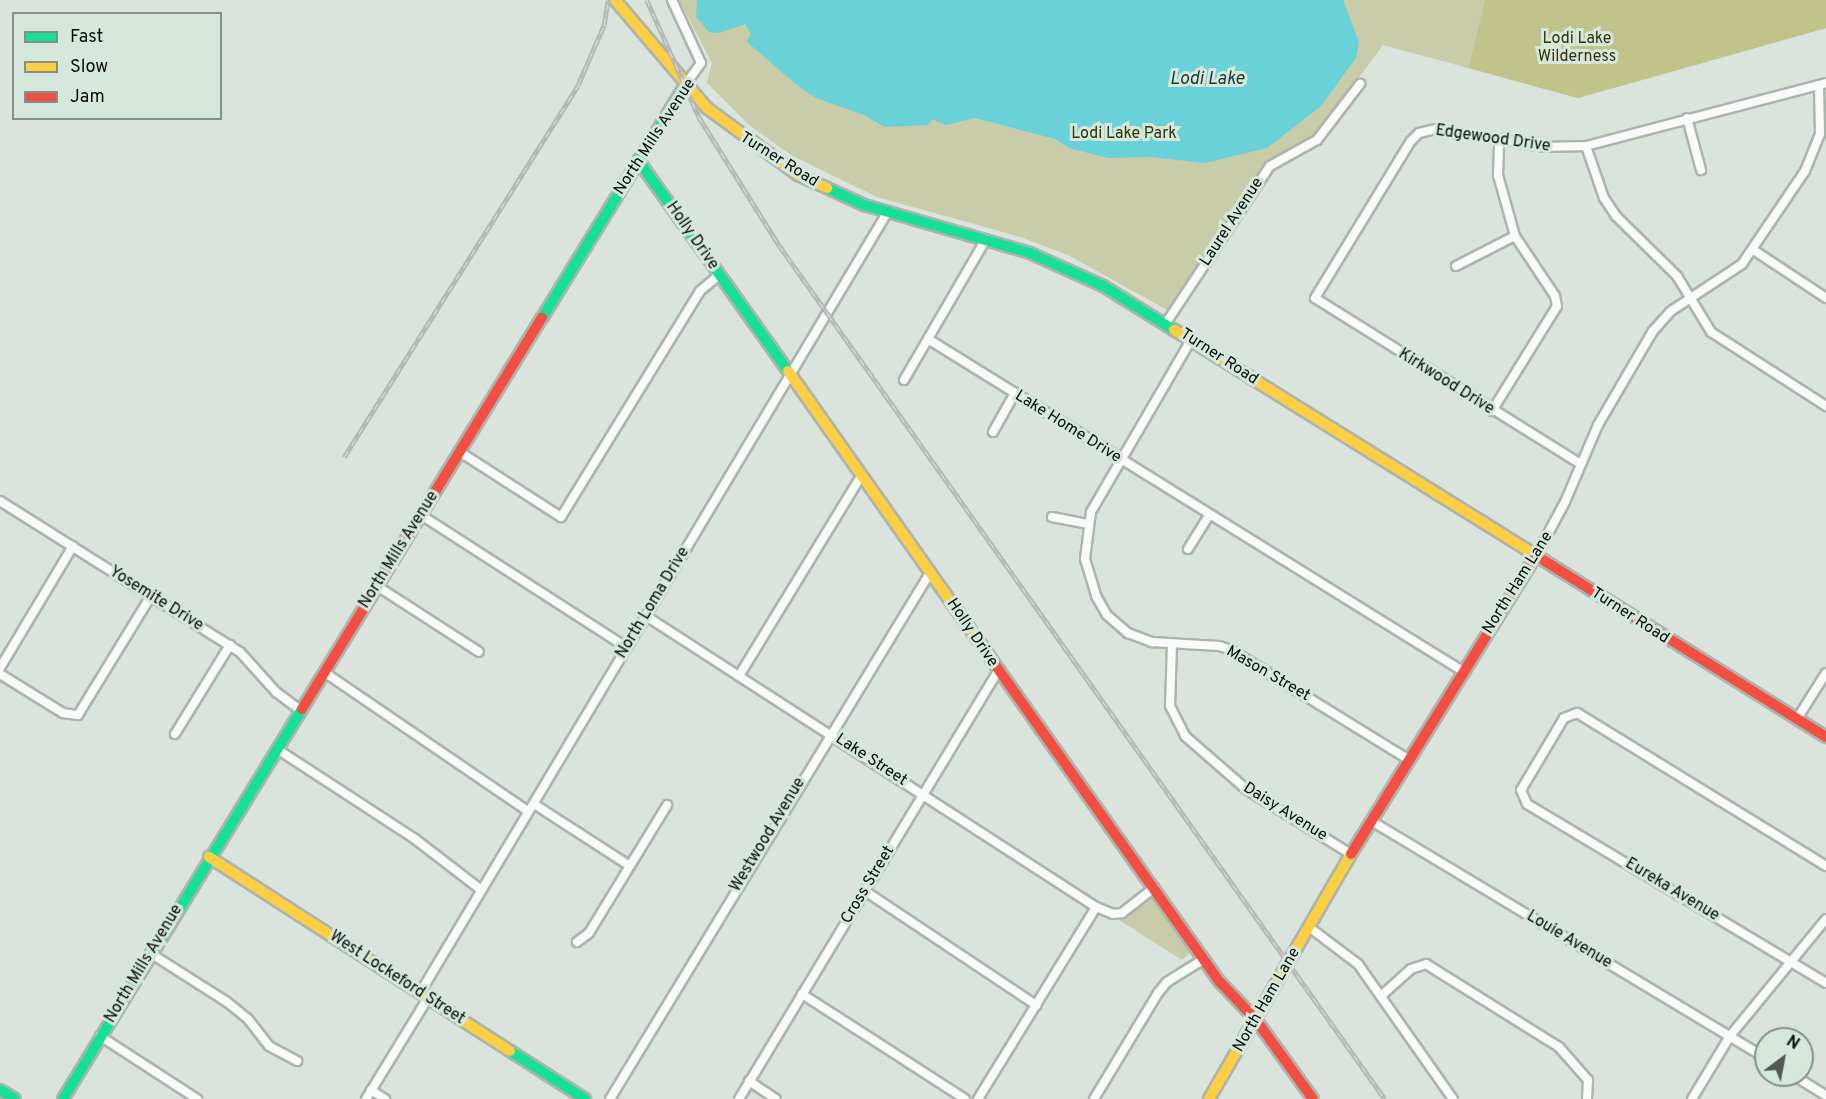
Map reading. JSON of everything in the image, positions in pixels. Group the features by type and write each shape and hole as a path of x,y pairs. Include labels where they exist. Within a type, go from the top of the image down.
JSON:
{"street":[{"name":"Turner Road","path":"615,0 686,84 721,121 786,167 837,195 886,213 987,239 1068,268 1166,323 1826,737"},
{"name":"North Mills Avenue","path":"63,1099 209,857 701,63 672,0"},
{"name":"Laurel Avenue","path":"1166,323 1270,165 1317,140 1360,84"},
{"name":"Edgewood Drive","path":"1315,298 1419,133 1437,129 1543,147 1586,146 1823,84"},
{"name":"North Ham Lane","path":"1209,1099 1351,854 1373,822 1536,556 1565,502 1579,463 1653,331 1692,296 1743,264 1755,251 1816,148 1822,113 1823,84"},
{"path":"1687,118 1701,170"},
{"path":"1492,411 1557,306 1555,296 1515,236 1498,175 1499,141"},
{"path":"1586,146 1604,198 1616,216 1692,296 1711,332 1826,406"},
{"name":"Holly Drive","path":"639,160 1220,982 1256,1020 1313,1099"},
{"name":"North Loma Drive","path":"366,1099 480,889 886,213"},
{"path":"1456,266 1515,236"},
{"path":"904,380 987,239"},
{"path":"1755,251 1826,298"},
{"path":"460,452 561,517 700,291 719,274"},
{"name":"Kirkwood Drive","path":"1315,298 1492,411 1579,463"},
{"name":"Lake Home Drive","path":"928,339 1464,672"},
{"path":"1118,459 1191,340"},
{"path":"993,432 1015,393"},
{"name":"Mason Street","path":"1118,459 1087,524 1085,559 1090,580 1107,615 1141,639 1231,650 1409,760"},
{"path":"739,676 861,476"},
{"name":"Yosemite Drive","path":"0,501 230,645 247,657 276,692 300,710"},
{"path":"420,515 626,648"},
{"path":"1188,549 1209,515"},
{"path":"1052,517 1087,524"},
{"path":"0,668 73,546"},
{"name":"Westwood Avenue","path":"610,1099 829,733 930,573"},
{"path":"377,586 479,652"},
{"path":"0,674 68,715 78,715 84,711 152,596"},
{"name":"Lake Street","path":"646,616 1096,907"},
{"name":"Daisy Avenue","path":"1172,644 1170,706 1185,736 1246,789 1351,854"},
{"path":"175,734 230,645"},
{"name":"Cross Street","path":"739,1099 998,671"},
{"path":"324,672 531,807 630,866"},
{"path":"1797,719 1826,673"},
{"name":"Eureka Avenue","path":"1826,866 1584,716 1570,714 1564,718 1524,783 1521,795 1527,804 1826,982"},
{"path":"277,749 415,839 480,889"},
{"path":"577,942 589,933 667,805"},
{"name":"Louie Avenue","path":"1373,822 1754,1051"},
{"name":"West Lockeford Street","path":"209,857 585,1099"},
{"path":"978,1099 1096,907 1113,914 1122,913 1154,888"},
{"path":"865,891 1036,1005"},
{"path":"1692,1099 1730,1036 1826,919"},
{"path":"1310,927 1347,952 1381,996 1453,1099"},
{"path":"150,953 227,1002 248,1019 269,1046 297,1061"},
{"path":"1094,1099 1162,987 1204,959"},
{"path":"1381,996 1411,969 1426,964 1559,1047 1588,1080 1587,1099"},
{"path":"802,994 965,1099"},
{"path":"100,1036 197,1099"},
{"path":"749,1081 776,1099"},
{"path":"1811,1087 1826,1097"},
{"path":"0,1090 15,1099"},
{"path":"372,1090 386,1099"}],"green space":[{"name":"Lodi Lake Park","path":"679,0 1826,0 1826,28 1578,98 1383,45 1315,137 1261,169 1167,310 1070,256 1021,237 877,197 791,155 749,125 707,83 712,63"},
{"name":"Lodi Lake Wilderness","path":"1485,0 1826,0 1826,28 1578,98 1469,68"},
{"path":"1150,897 1190,953 1182,960 1119,920"}],"water":[{"name":"Lodi Lake","path":"697,0 1343,0 1359,42 1356,58 1321,106 1267,148 1205,163 1151,157 1108,158 1069,148 1055,139 975,118 946,125 932,119 928,125 885,127 864,115 816,98 798,86 747,42 751,34 745,24 719,33 709,32 696,17"}],"railway":[{"path":"344,457 578,85 604,25 608,0"},
{"path":"647,0 699,117 779,245 1385,1099"}],"traffic: fast":[{"path":"542,318 686,84"},
{"path":"638,160 788,371"},
{"path":"827,188 864,205 1030,253 1103,286 1174,330"},
{"path":"63,1099 302,709"},
{"path":"510,1051 585,1099"},
{"path":"0,1090 15,1099"}],"traffic: slow":[{"path":"615,0 707,108 798,175 827,188"},
{"path":"1174,330 1543,560"},
{"path":"788,371 991,659"},
{"path":"1209,1099 1351,854"},
{"path":"209,857 510,1051"}],"traffic: jam":[{"path":"302,709 542,318"},
{"path":"1351,854 1536,556"},
{"path":"1543,560 1826,737"},
{"path":"991,659 1220,982 1256,1020 1313,1099"}]}
